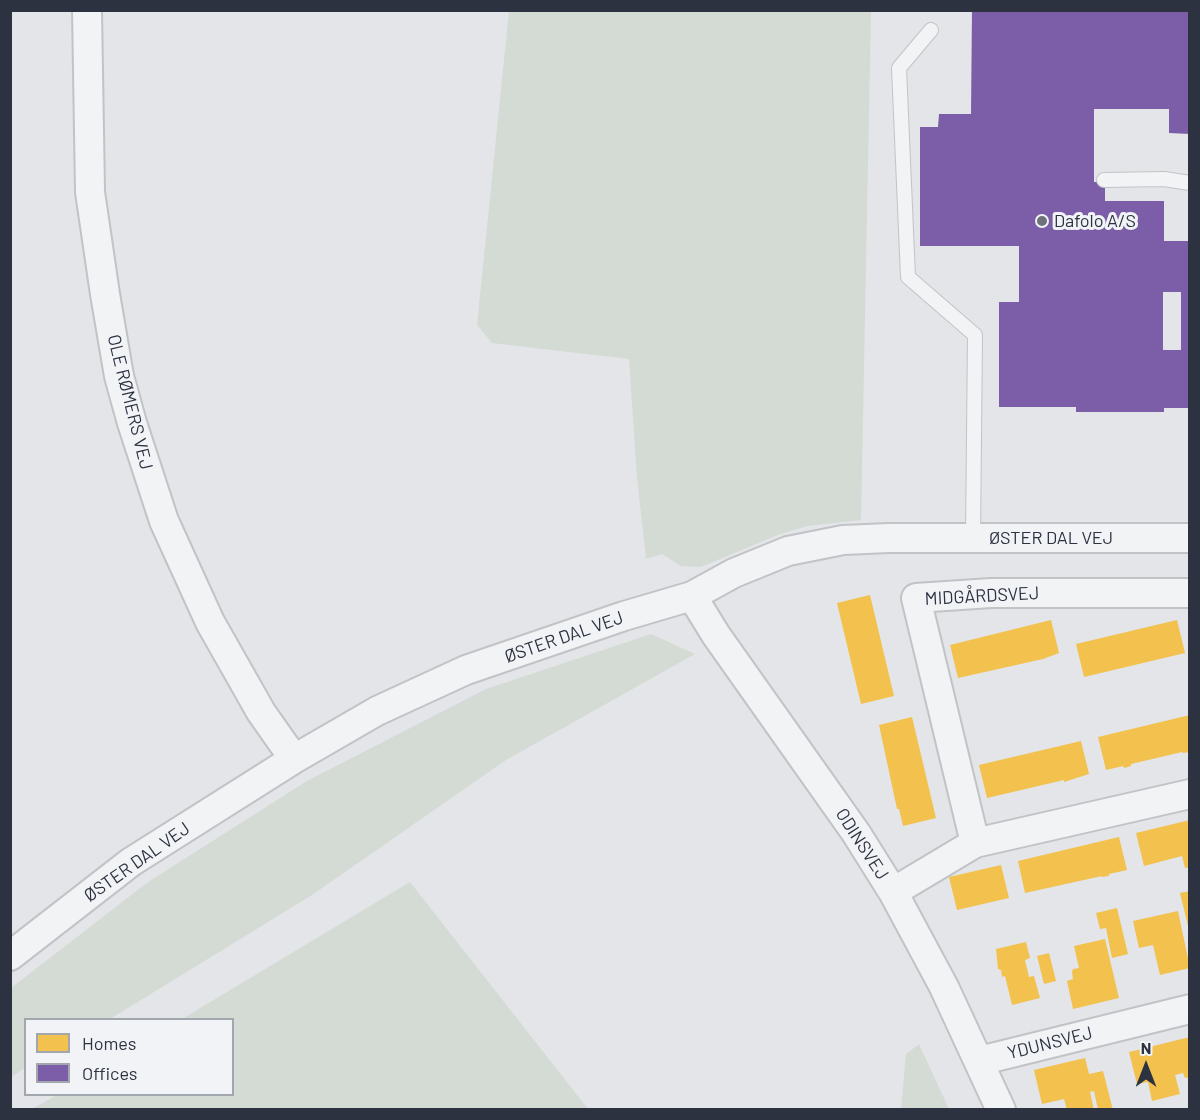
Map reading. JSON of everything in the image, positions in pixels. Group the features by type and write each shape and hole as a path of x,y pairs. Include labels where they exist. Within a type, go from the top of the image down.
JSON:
{"street":[{"name":"OLE RØMERS VEJ","path":"87,10 90,192 105,294 118,365 132,423 164,521 210,622 261,712 294,759"},
{"name":"ØSTER DAL VEJ","path":"10,956 131,862 294,759 377,711 466,670 624,616 692,596 734,573 788,551 843,540 1190,538"},
{"name":"MIDGÅRDSVEJ","path":"975,843 916,598 992,593 1190,593"},
{"name":"ODINSVEJ","path":"692,596 716,635 856,832 893,892 944,987 1000,1110"},
{"path":"893,892 975,843 1190,794"},
{"name":"YDUNSVEJ","path":"979,1061 1190,1009"}],"lane":[{"path":"931,30 900,68 908,277 975,335 973,538"},
{"path":"1104,180 1164,179 1190,183"}],"shaded area":[{"path":"509,11 871,11 861,520 808,526 780,534 701,567 681,566 662,554 646,559 637,478 629,359 492,343 477,325"},
{"path":"651,634 695,654 506,760 312,895 112,1018 24,1018 24,1069 11,1077 11,988 148,882 307,781 486,689"},
{"path":"410,882 588,1109 32,1109 55,1096 234,1096 234,1018 184,1018"},
{"path":"919,1044 949,1109 901,1109 906,1054"}],"building: Homes":[{"path":"870,595 894,696 861,704 837,603"},
{"path":"1051,620 1059,653 1043,659 958,678 950,645"},
{"path":"1177,620 1185,653 1084,677 1076,644"},
{"path":"1190,715 1190,752 1131,764 1124,768 1123,766 1106,770 1098,737"},
{"path":"912,717 936,818 903,826 899,809 897,809 879,725"},
{"path":"1081,741 1089,774 1064,782 1064,780 987,798 979,765"},
{"path":"1190,820 1190,867 1185,868 1182,856 1144,866 1136,833"},
{"path":"1119,837 1127,870 1109,874 1109,876 1025,893 1018,861"},
{"path":"1001,865 1009,898 957,910 949,877"},
{"path":"1190,891 1190,930 1189,930 1180,893"},
{"path":"1117,908 1128,954 1112,958 1106,928 1100,929 1096,913"},
{"path":"1178,911 1190,968 1160,975 1153,945 1139,948 1133,921"},
{"path":"1105,939 1119,998 1073,1009 1067,981 1073,979 1073,969 1079,968 1074,946"},
{"path":"1026,942 1030,958 1025,960 1029,977 1034,976 1040,998 1012,1005 1005,976 1002,977 1001,970 998,969 996,949"},
{"path":"1049,953 1056,981 1044,984 1037,956"},
{"path":"1190,1037 1190,1077 1185,1078 1183,1073 1175,1075 1180,1094 1152,1101 1148,1082 1137,1084 1129,1052"},
{"path":"1085,1058 1089,1074 1103,1071 1113,1110 1098,1110 1094,1091 1090,1092 1094,1110 1067,1110 1064,1099 1042,1104 1034,1070"}],"building: Offices":[{"name":"Dafolo A/S","path":"972,10 1190,10 1190,134 1169,133 1169,109 1094,109 1094,182 1105,182 1105,201 1164,201 1164,241 1190,241 1190,408 1164,408 1164,412 1076,412 1076,407 999,407 999,302 1019,302 1019,246 920,246 920,127 938,127 939,114 971,114","holes":["1163,292 1181,292 1181,350 1163,350"]}],"place":[{"name":"Dafolo A/S","path":"1042,221"}]}
